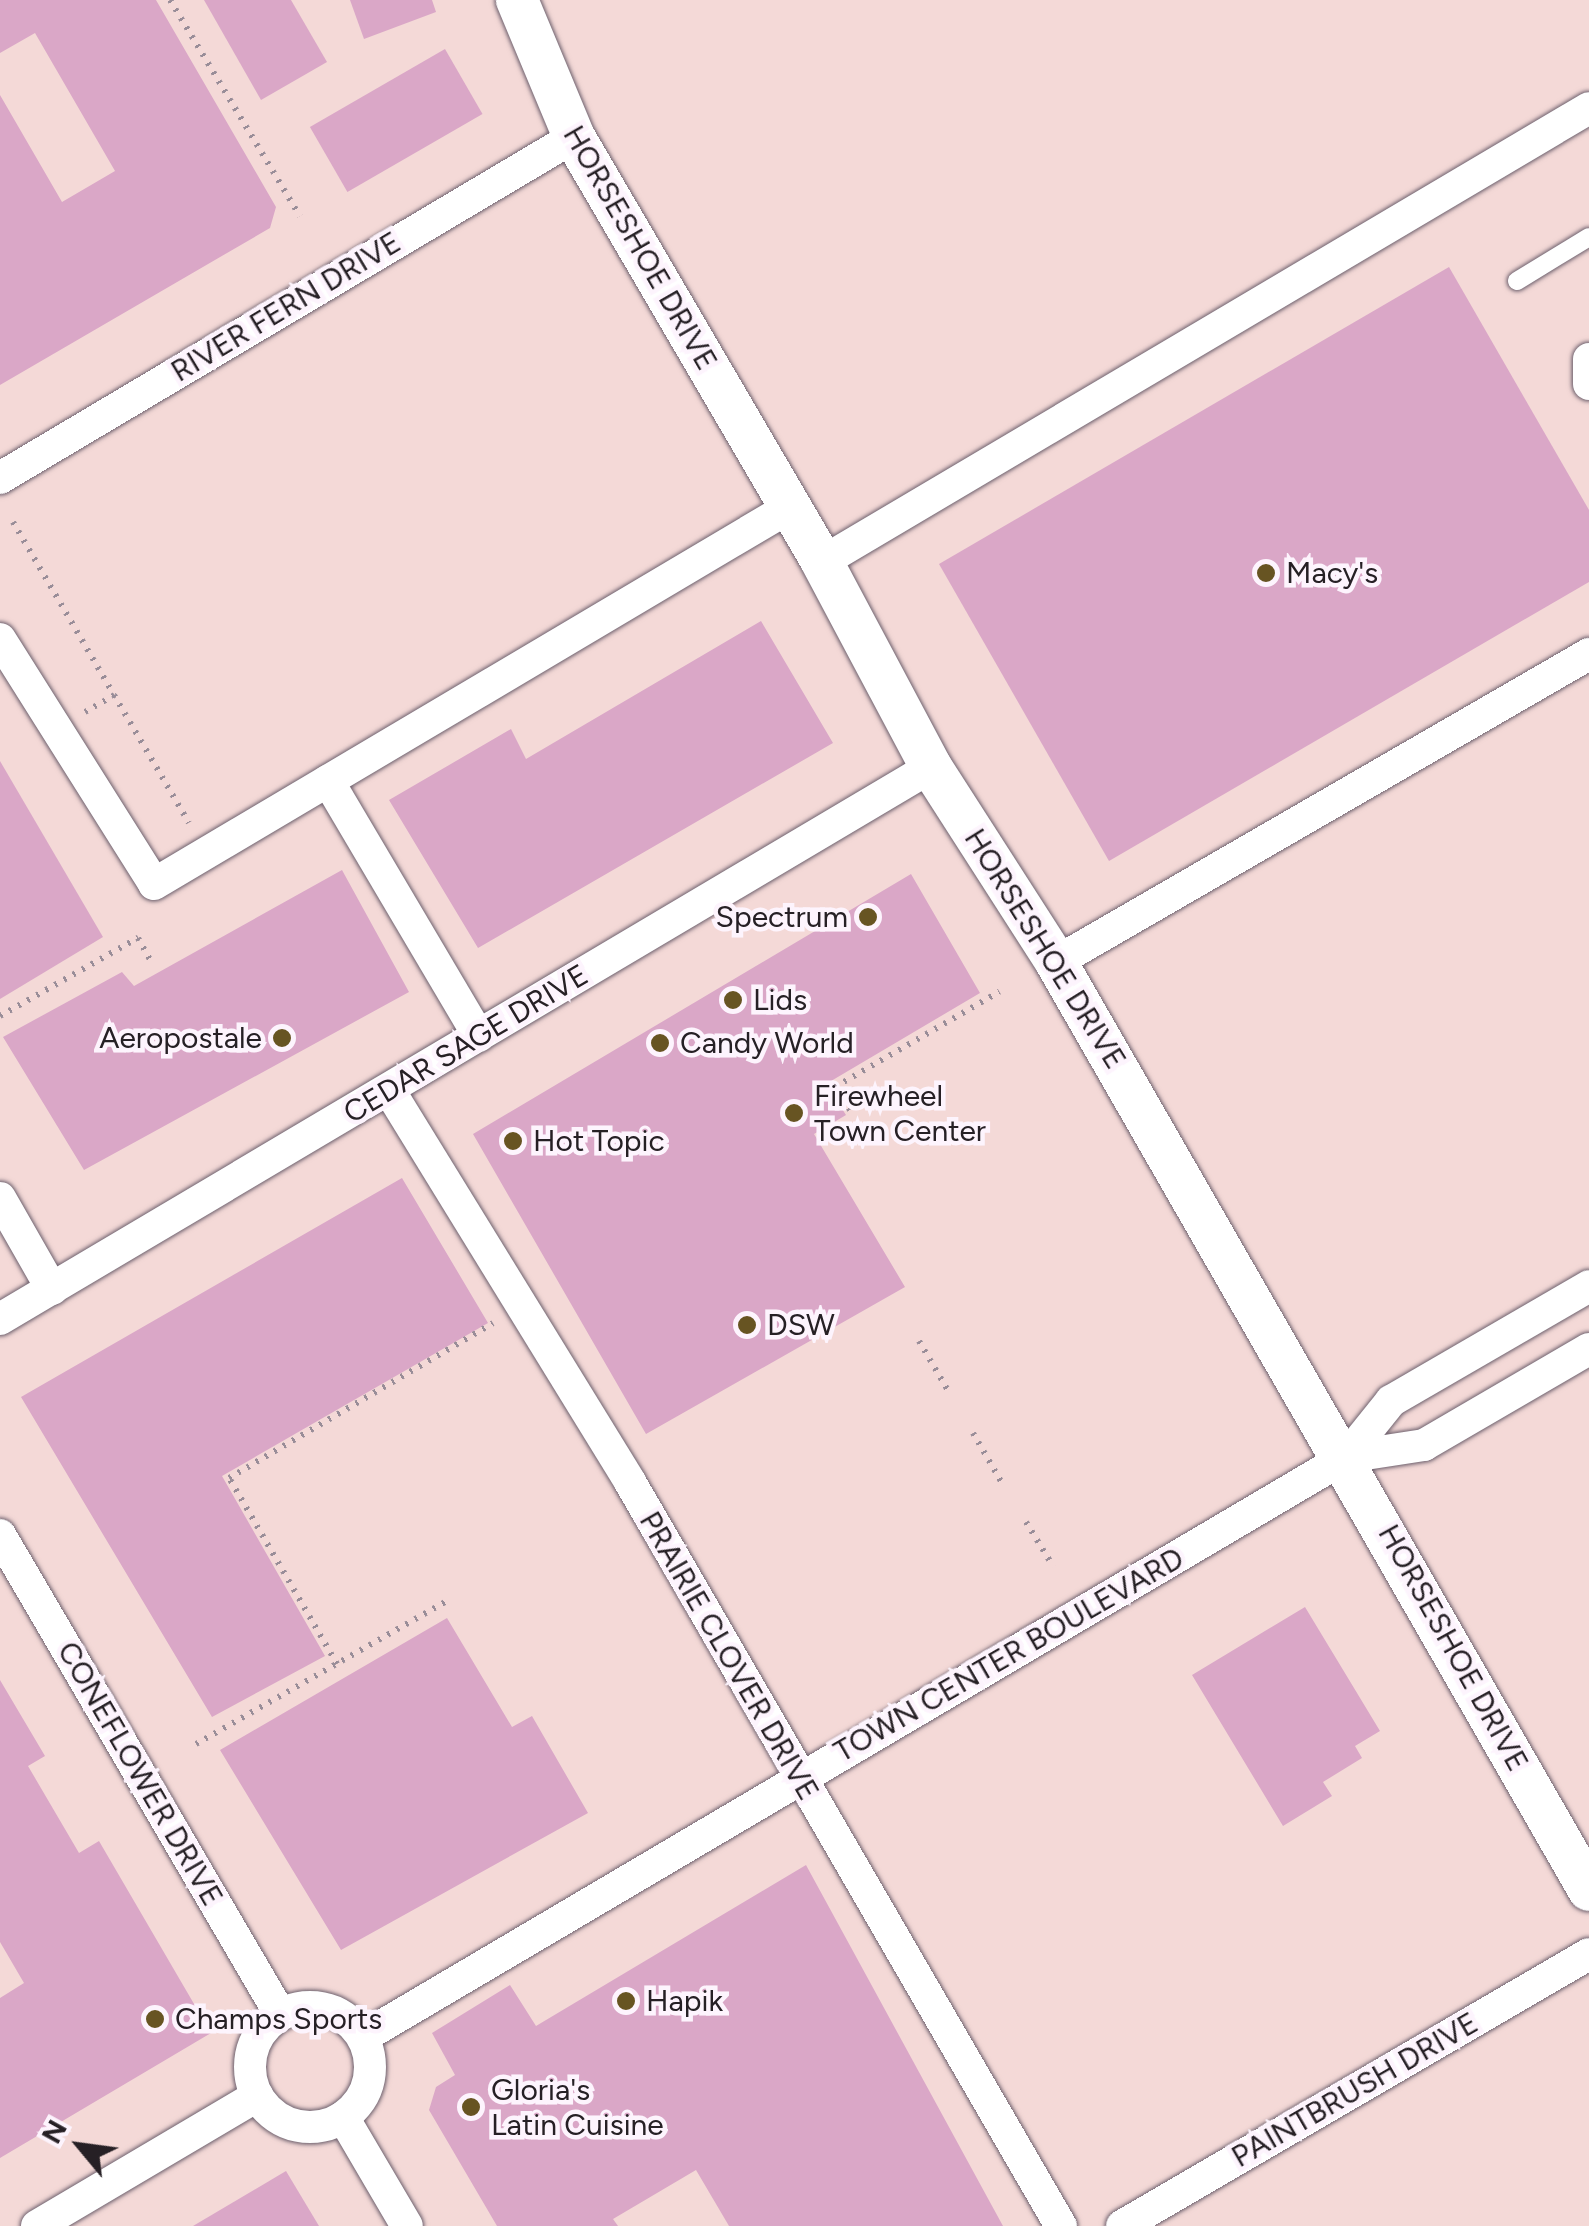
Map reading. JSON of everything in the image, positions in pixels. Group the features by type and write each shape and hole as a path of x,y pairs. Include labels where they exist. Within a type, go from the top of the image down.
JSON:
{"street":[{"name":"HORSESHOE DRIVE","path":"517,0 574,137 822,562 931,767 1056,962 1346,1457 1589,1890"},
{"path":"822,562 1589,108"},
{"name":"RIVER FERN DRIVE","path":"0,478 574,137"},
{"path":"1589,360 1589,384"},
{"path":"0,640 154,884 790,507"},
{"path":"1056,962 1589,654"},
{"name":"CEDAR SAGE DRIVE","path":"0,1318 931,767"},
{"path":"328,781 480,1036"},
{"name":"PRAIRIE CLOVER DRIVE","path":"389,1090 630,1482 1061,2226"},
{"path":"0,1198 52,1289"},
{"name":"TOWN CENTER BOULEVARD","path":"363,2037 1346,1457 1391,1401 1589,1286"},
{"name":"TOWN CENTER BOULEVARD","path":"1346,1457 1424,1444 1589,1349"},
{"name":"CONEFLOWER DRIVE","path":"0,1534 280,2014"},
{"name":"PAINTBRUSH DRIVE","path":"1122,2226 1589,1954"},
{"path":"298,2008 335,2012 363,2037 366,2089 344,2117 296,2125 257,2096 250,2078 255,2041 280,2014 298,2008"},
{"path":"37,2226 257,2096"},
{"path":"344,2117 407,2226"}],"lane":[{"path":"1517,281 1589,238"}],"path":[{"path":"170,0 300,216"},
{"path":"13,522 195,833"},
{"path":"75,718 114,695"},
{"path":"0,1016 138,938 152,962"},
{"path":"850,1110 835,1087 999,992"},
{"path":"337,1664 229,1478 494,1322"},
{"path":"919,1341 947,1389"},
{"path":"973,1433 1002,1483"},
{"path":"1026,1522 1052,1566"},
{"path":"196,1744 447,1601"}],"shaded area":[{"name":"Firewheel Town Center","path":"0,0 1589,0 1589,2226 0,2226"}],"building":[{"path":"0,0 156,0 276,207 270,228 0,385 0,95 62,202 115,171 35,33 0,53"},
{"path":"204,0 291,0 327,62 261,100"},
{"path":"350,0 432,0 436,12 364,39"},
{"path":"445,49 482,114 347,192 310,127"},
{"name":"Macy's","path":"1449,267 1589,510 1589,582 1109,861 939,564"},
{"path":"761,621 833,743 478,948 389,800 511,729 526,759"},
{"path":"0,761 103,937 0,999"},
{"path":"342,870 409,992 84,1170 3,1037 122,972 134,986"},
{"path":"911,874 980,993 826,1084 846,1115 814,1134 905,1287 646,1434 473,1134"},
{"path":"402,1178 488,1323 222,1476 325,1656 212,1717 21,1397"},
{"path":"1305,1607 1380,1731 1355,1746 1362,1758 1323,1782 1332,1796 1283,1826 1192,1675"},
{"path":"447,1618 512,1727 532,1716 588,1813 341,1950 220,1750"},
{"path":"0,1680 45,1756 28,1766 79,1853 99,1841 211,2033 0,2158 0,1998 24,1983 0,1942"},
{"path":"806,1865 1003,2226 729,2226 696,2170 613,2219 618,2226 497,2226 429,2110 436,2087 455,2075 432,2033 510,1985 536,2026"},
{"path":"286,2171 319,2226 193,2226"}],"place":[{"name":"Macy's","path":"1266,573"},
{"name":"Spectrum","path":"868,917"},
{"name":"Lids","path":"733,1000"},
{"name":"Aeropostale","path":"282,1038"},
{"name":"Candy World","path":"660,1043"},
{"name":"Firewheel Town Center","path":"794,1113"},
{"name":"Hot Topic","path":"513,1141"},
{"name":"DSW","path":"747,1325"},
{"name":"Hapik","path":"626,2001"},
{"name":"Champs Sports","path":"155,2019"},
{"name":"Gloria's Latin Cuisine","path":"471,2107"}]}
